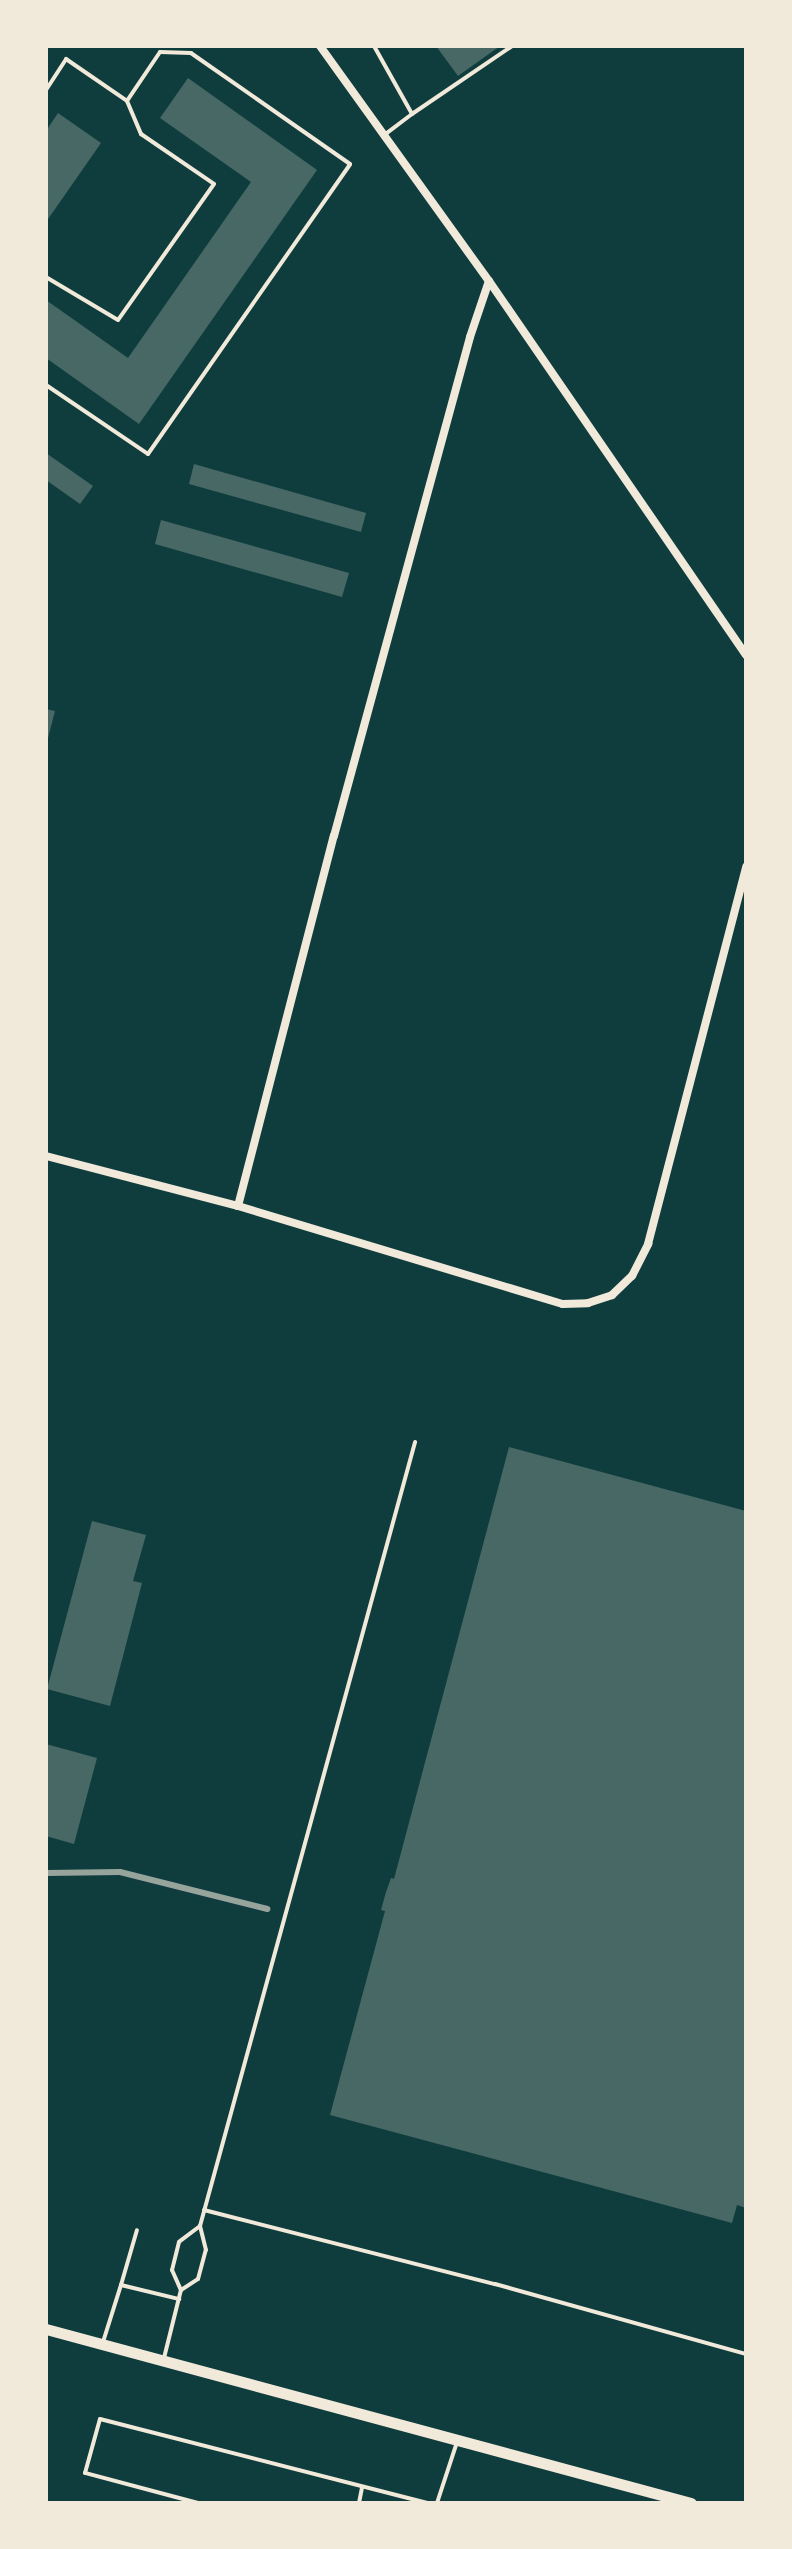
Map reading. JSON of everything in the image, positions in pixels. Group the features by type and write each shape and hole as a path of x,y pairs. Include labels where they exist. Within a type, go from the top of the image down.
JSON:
{"street":[{"path":"320,46 489,281 746,655"},
{"path":"238,1206 334,836 470,337 489,281"},
{"path":"46,1156 238,1206 563,1304 588,1303 612,1295 632,1276 648,1244 746,867"},
{"path":"46,2329 691,2503"}],"lane":[{"path":"374,46 412,114"},
{"path":"384,135 512,46"},
{"path":"46,385 148,454 350,164 191,53 160,52 127,101"},
{"path":"46,90 66,59 127,101 141,134 214,184 118,320 46,277"},
{"path":"181,2290 198,2279 206,2250 200,2226 204,2210 415,1442"},
{"path":"204,2210 495,2284 746,2354"},
{"path":"164,2360 181,2290 172,2270 179,2242 200,2226"},
{"path":"102,2344 137,2230"},
{"path":"121,2285 179,2299"},
{"path":"198,2503 85,2473 100,2419 428,2503"},
{"path":"437,2503 458,2440"},
{"path":"359,2503 362,2487"}],"building":[{"path":"436,46 500,46 458,76"},
{"path":"188,78 317,170 139,424 46,358 46,300 128,358 251,182 160,118"},
{"path":"58,113 101,143 46,222 46,131"},
{"path":"46,453 93,486 80,504 46,480"},
{"path":"194,464 366,513 361,532 189,484"},
{"path":"161,520 349,573 342,597 155,544"},
{"path":"46,709 55,711 47,742 46,742"},
{"path":"509,1447 746,1511 746,2208 737,2205 732,2223 330,2115 385,1911 381,1910 391,1878 394,1879"},
{"path":"92,1521 146,1535 133,1581 142,1583 110,1706 47,1689"},
{"path":"46,1744 97,1758 74,1844 46,1836"}],"railway":[{"path":"46,1873 120,1872 267,1909"}]}
